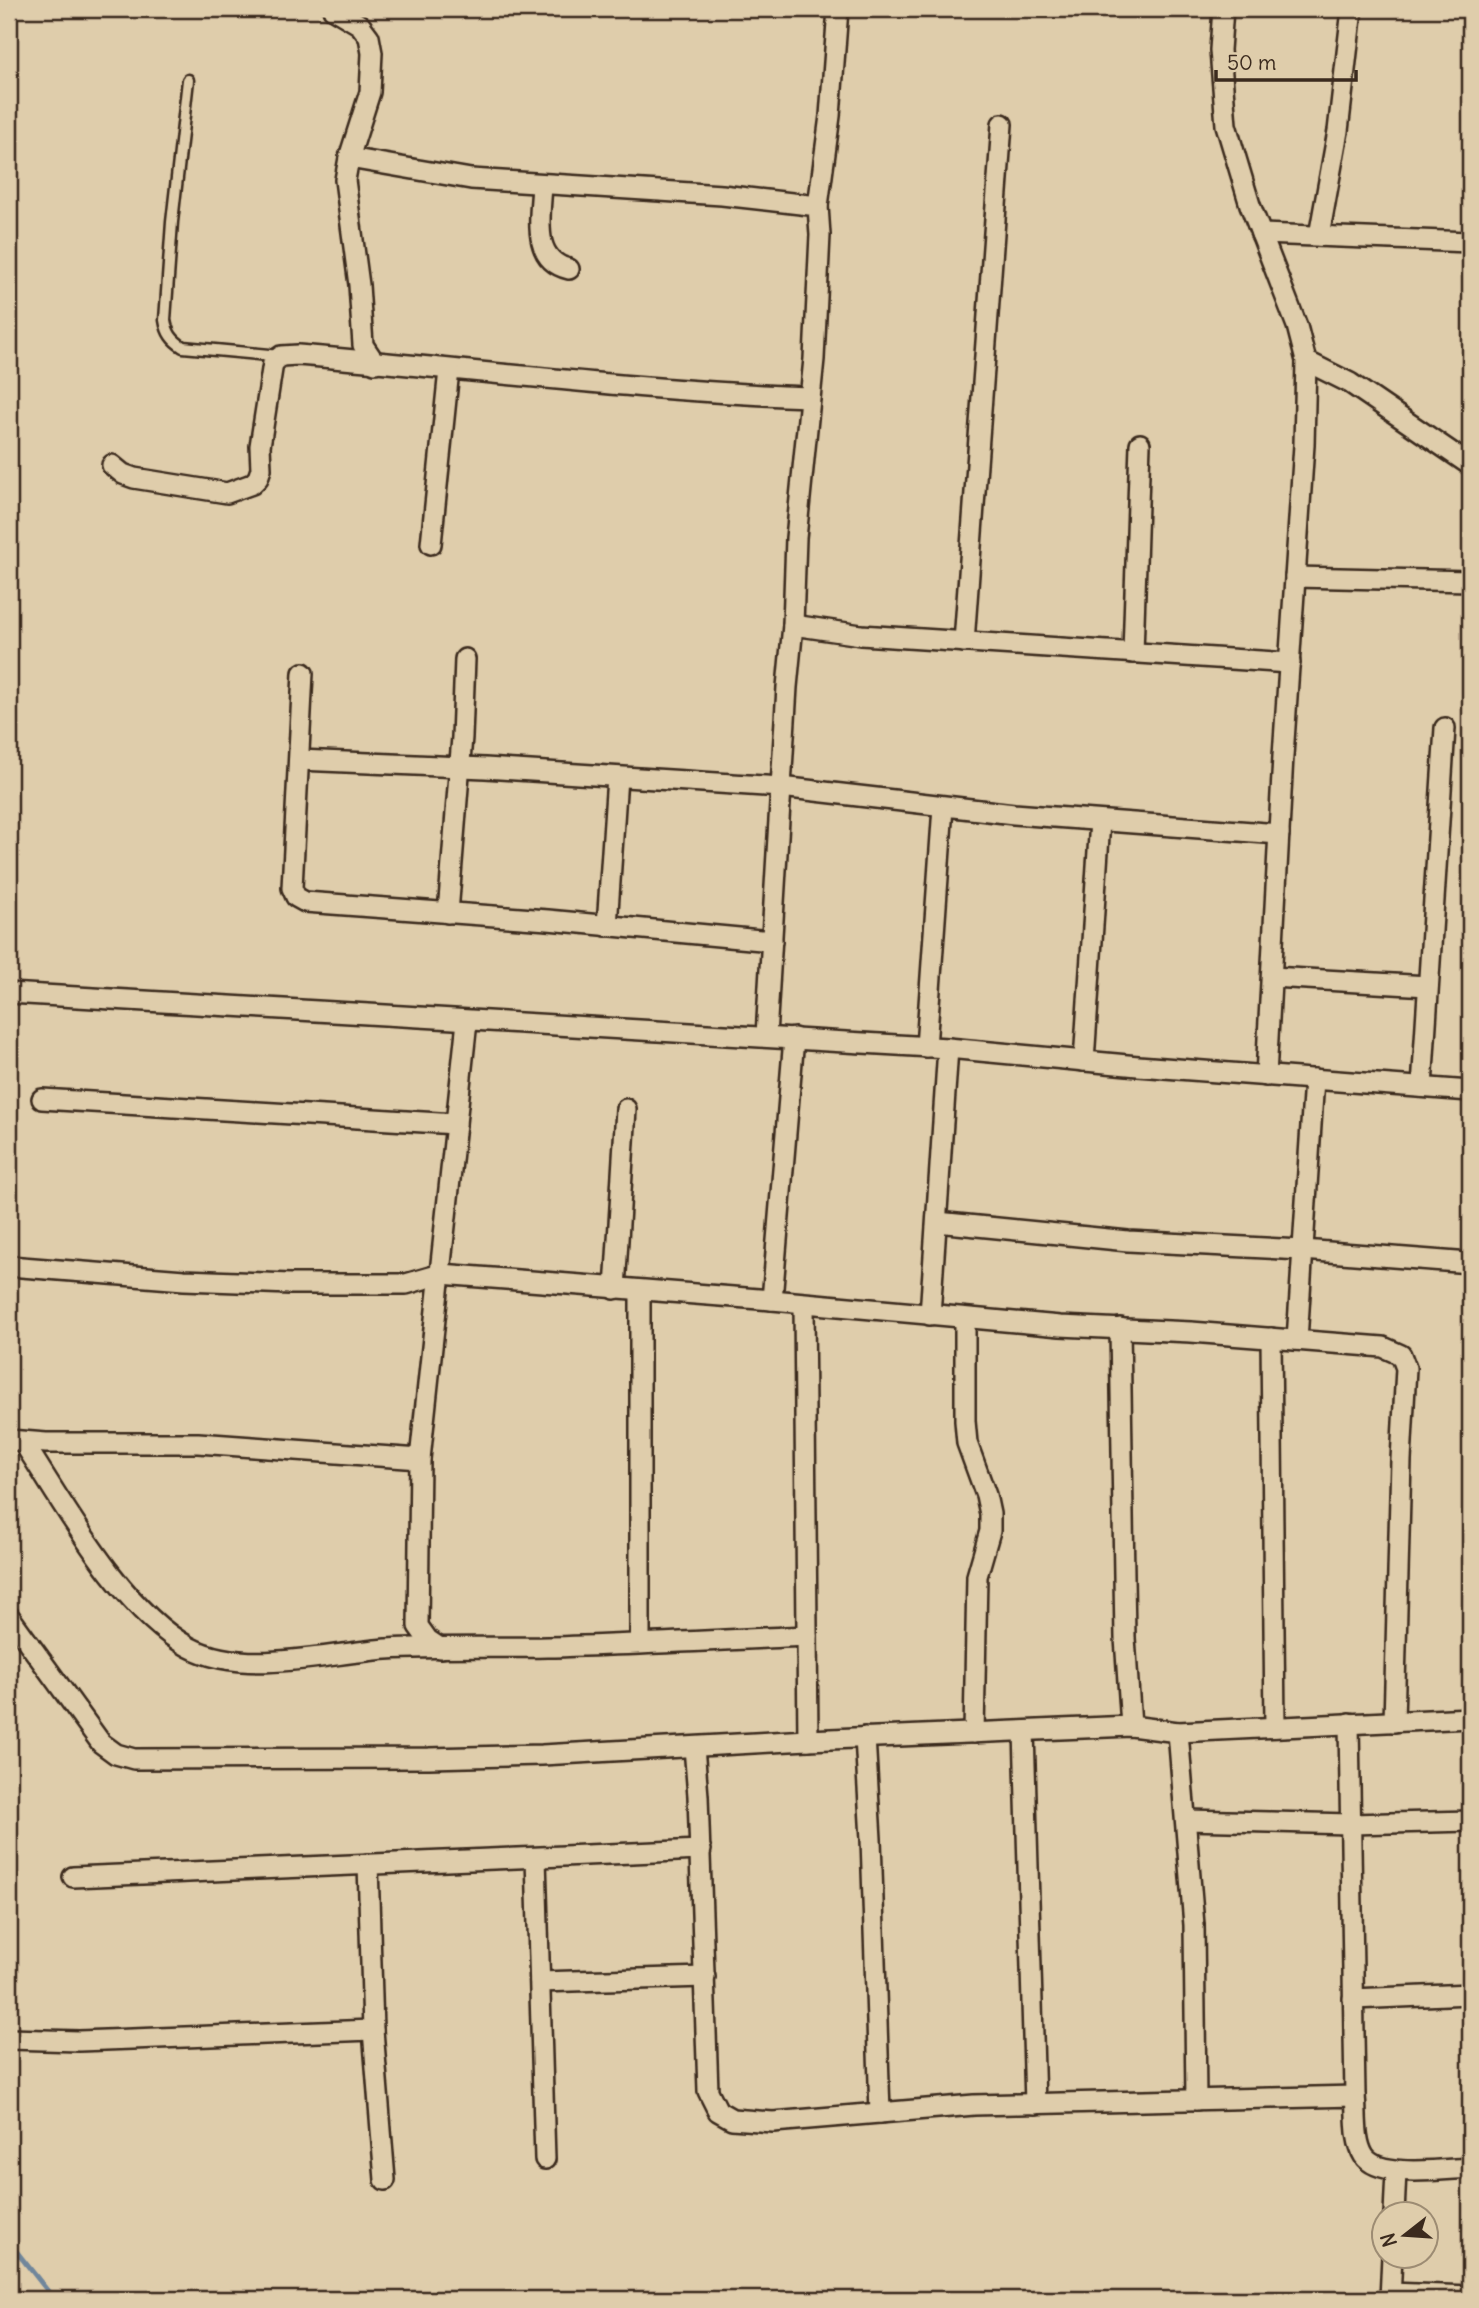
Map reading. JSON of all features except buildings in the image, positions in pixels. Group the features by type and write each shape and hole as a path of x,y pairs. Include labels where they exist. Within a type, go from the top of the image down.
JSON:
{"street":[{"path":"334,9 360,25 369,37 372,53 370,92 349,158 345,180 359,285 363,345 375,363"},
{"path":"766,1036 793,625 796,538 819,273 818,206 830,116 838,9"},
{"path":"1223,9 1220,50 1226,125 1250,205 1297,327 1306,361 1304,445 1266,1076"},
{"path":"1319,236 1338,131 1352,9"},
{"path":"964,642 1002,124"},
{"path":"349,158 471,179 722,195 818,206"},
{"path":"542,184 539,236 542,247 553,262 569,269"},
{"path":"1261,233 1470,242"},
{"path":"112,465 123,474 134,478 227,493 252,484 261,469 260,446 273,363 281,356 498,372 586,383 810,397"},
{"path":"1306,361 1350,383 1470,465"},
{"path":"431,544 449,370"},
{"path":"1133,653 1140,444"},
{"path":"1296,577 1470,581"},
{"path":"793,625 861,635 1290,663"},
{"path":"448,913 460,768 465,659"},
{"path":"303,673 292,888 296,897 305,902 772,941"},
{"path":"1422,1087 1445,728"},
{"path":"299,760 781,787 943,807 1279,834"},
{"path":"607,926 617,777"},
{"path":"926,1047 943,807"},
{"path":"1084,1060 1100,821"},
{"path":"1272,977 1428,986"},
{"path":"9,993 948,1048 1470,1091"},
{"path":"440,1648 428,1640 418,1626 420,1459 467,1021"},
{"path":"772,1300 794,1038"},
{"path":"930,1315 948,1048"},
{"path":"1297,1340 1314,1079"},
{"path":"42,1099 456,1124"},
{"path":"615,1289 626,1109"},
{"path":"937,1222 1128,1241 1303,1250 1470,1263"},
{"path":"9,1266 184,1280 290,1284 406,1283 441,1274 965,1318 1383,1347 1401,1355 1406,1368 1394,1721"},
{"path":"640,1291 640,1643"},
{"path":"804,1304 808,1740"},
{"path":"965,1318 967,1443 990,1514 990,1531 977,1576 974,1733"},
{"path":"1120,1328 1125,1638 1131,1726"},
{"path":"1271,1338 1275,1727"},
{"path":"16,1441 198,1443 420,1459"},
{"path":"16,1441 108,1571 155,1621 206,1655 237,1661 280,1660 388,1649 807,1636"},
{"path":"9,1616 101,1743 116,1754 134,1759 429,1758 1131,1726 1178,1732 1470,1718"},
{"path":"1349,1723 1355,2096 1358,2136 1363,2154 1370,2163 1396,2171 1470,2168"},
{"path":"1024,1731 1035,2104"},
{"path":"1178,1732 1194,1925 1196,2099"},
{"path":"864,1737 871,1839 880,2113"},
{"path":"694,1747 701,1850 708,2091 718,2111 732,2119 773,2122 974,2105 1355,2096"},
{"path":"1186,1819 1350,1824 1470,1821"},
{"path":"73,1877 701,1850"},
{"path":"536,1858 545,2159"},
{"path":"368,1864 373,2030 385,2180"},
{"path":"540,1982 705,1977"},
{"path":"1353,1999 1470,1994"},
{"path":"9,2039 79,2041 373,2030"},
{"path":"1395,2200 1396,2171"},
{"path":"1391,2270 1390,2296 1470,2295"}],"lane":[{"path":"188,80 172,222 166,327 175,342 183,346 281,356"}],"waterway":[{"path":"9,2242 54,2299"}]}
